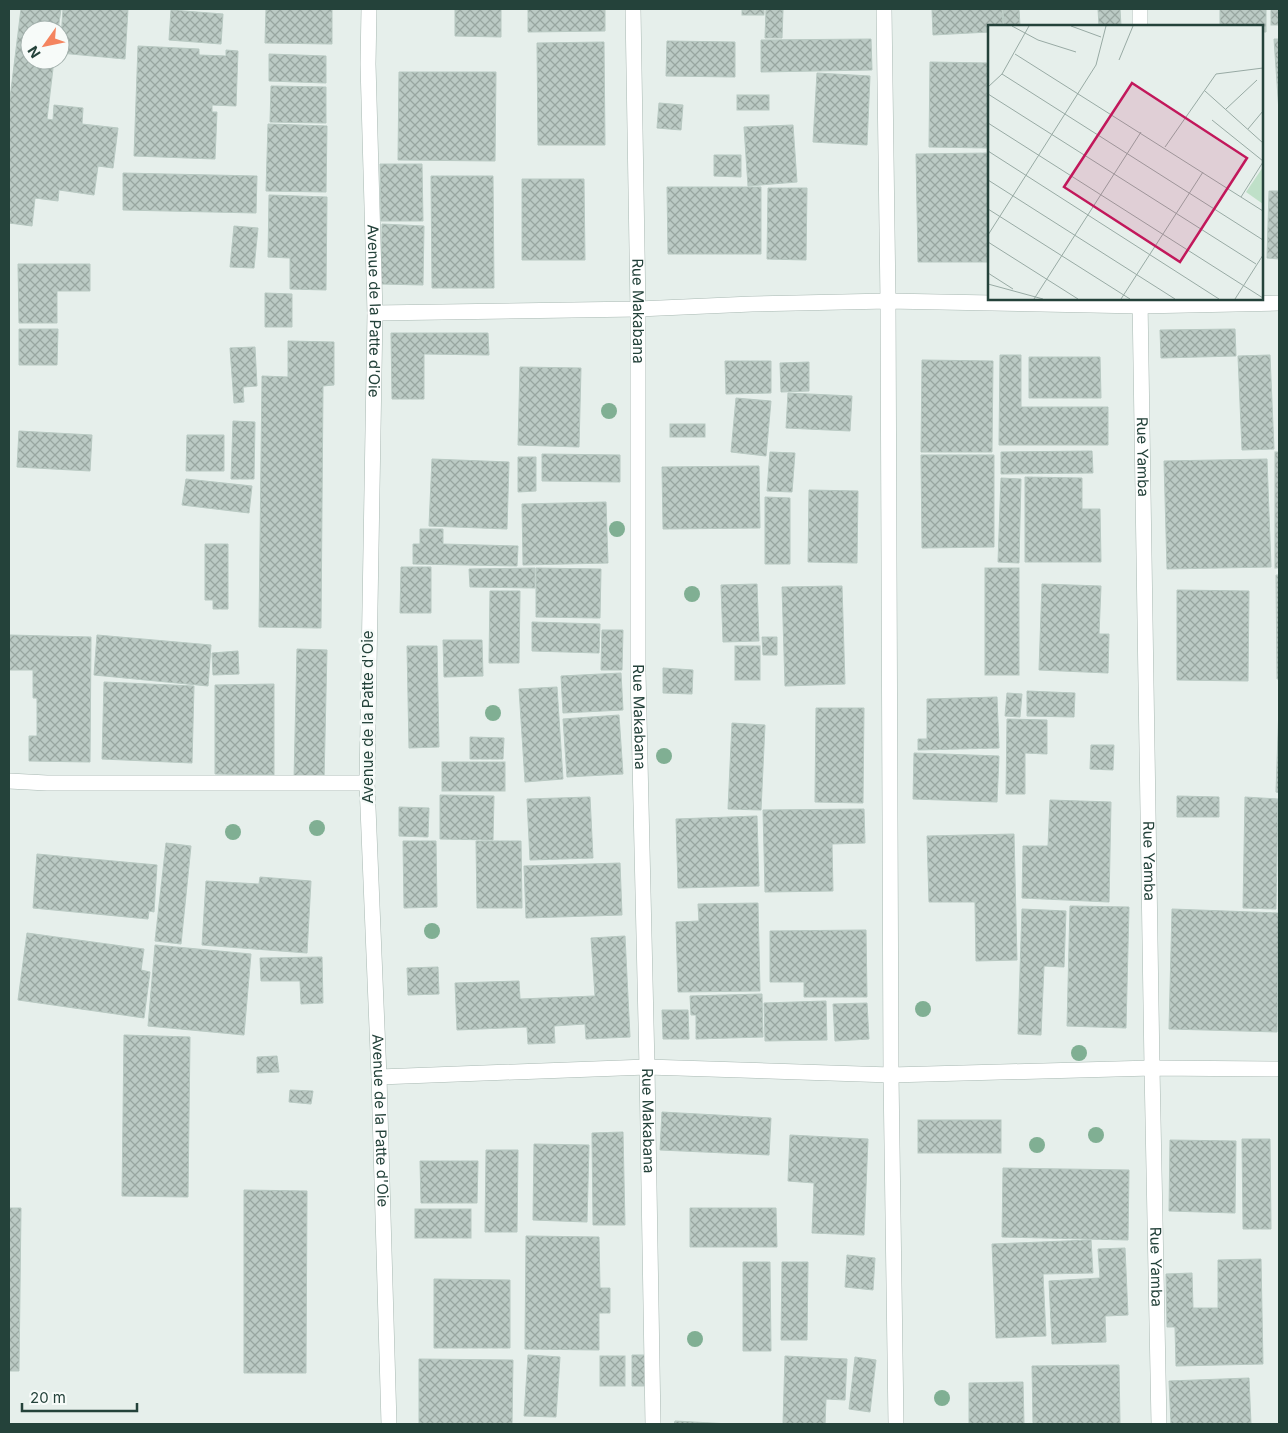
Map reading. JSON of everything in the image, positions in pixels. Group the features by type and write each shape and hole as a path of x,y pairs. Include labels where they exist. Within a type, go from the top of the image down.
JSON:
{"street":[{"name":"Avenue de la Patte d'Oie","path":"369,9 368,64 375,313 366,783 379,1077 389,1424"},
{"name":"Rue Makabana","path":"633,9 638,309 638,673 653,1424"},
{"path":"884,9 888,301 891,1075 896,1424"},
{"path":"1140,9 1140,25"},
{"path":"375,313 638,309 888,301 1279,303"},
{"name":"Rue Yamba","path":"1140,303 1159,1424"},
{"path":"9,781 47,783 366,783"},
{"path":"379,1077 647,1066 891,1075 1152,1068 1279,1069"}],"building":[{"path":"21,9 61,9 59,20 20,20 20,70 53,70 47,119 53,120 54,105 83,108 82,124 118,128 113,168 98,166 94,195 59,190 58,201 35,198 32,226 9,223 11,211 9,211 9,106"},
{"path":"63,9 128,9 125,59 70,54 70,20 62,20"},
{"path":"266,9 332,9 332,44 265,43"},
{"path":"455,9 501,9 501,37 455,36"},
{"path":"528,9 605,9 605,31 528,32"},
{"path":"742,9 764,9 764,15 742,15"},
{"path":"766,9 783,10 782,38 765,38"},
{"path":"932,9 1002,9 1003,25 988,25 988,32 933,35"},
{"path":"1003,9 1019,9 1020,25 1004,25"},
{"path":"1098,9 1120,9 1121,25 1099,25"},
{"path":"1220,9 1266,9 1266,32 1263,32 1263,25 1220,25"},
{"path":"1271,9 1279,9 1279,25 1271,25"},
{"path":"171,10 223,14 221,44 169,40"},
{"path":"871,39 872,70 761,72 761,40"},
{"path":"1274,39 1279,39 1279,112"},
{"path":"667,41 735,42 735,77 666,76"},
{"path":"604,42 605,145 538,145 537,43"},
{"path":"138,46 199,49 199,55 226,56 226,50 238,51 236,106 212,105 212,112 217,112 215,159 134,156"},
{"path":"269,54 326,56 326,83 269,81"},
{"path":"930,62 988,63 988,148 929,147"},
{"path":"399,72 496,72 495,161 398,160"},
{"path":"817,73 870,76 867,145 813,142"},
{"path":"271,86 326,87 326,123 270,122"},
{"path":"737,95 769,95 769,110 737,110"},
{"path":"659,103 683,105 681,130 657,128"},
{"path":"268,124 327,126 326,192 266,191"},
{"path":"793,125 797,182 748,186 744,127"},
{"path":"988,153 988,262 918,262 916,154"},
{"path":"714,155 741,155 741,177 714,176"},
{"path":"380,164 422,164 423,221 381,221"},
{"path":"123,173 257,176 256,213 123,210"},
{"path":"431,176 493,176 494,288 432,288"},
{"path":"522,179 584,179 585,260 522,260"},
{"path":"667,187 761,187 761,254 668,254"},
{"path":"768,188 807,188 806,260 767,259"},
{"path":"1269,191 1279,191 1279,259 1267,258"},
{"path":"269,195 327,197 326,290 290,289 290,258 268,257"},
{"path":"382,224 424,226 423,285 381,284"},
{"path":"234,226 258,228 254,268 230,267"},
{"path":"18,264 90,264 90,291 57,291 57,323 19,323"},
{"path":"265,293 292,294 292,327 265,327"},
{"path":"19,329 58,329 57,365 19,365"},
{"path":"1235,329 1236,356 1161,358 1160,330"},
{"path":"391,333 488,333 489,355 424,354 424,399 392,399"},
{"path":"288,341 334,342 334,385 323,386 321,628 259,627 262,376 288,377"},
{"path":"255,347 257,386 243,387 244,402 234,403 230,348"},
{"path":"1000,355 1021,355 1021,407 1108,407 1108,445 999,445"},
{"path":"1270,355 1274,449 1242,450 1238,356"},
{"path":"1029,357 1100,357 1101,398 1029,398"},
{"path":"922,360 993,361 992,452 921,452"},
{"path":"725,361 771,361 771,393 726,394"},
{"path":"809,362 809,391 781,392 780,363"},
{"path":"520,367 581,368 579,447 518,445"},
{"path":"788,393 852,396 850,431 786,428"},
{"path":"736,398 771,401 766,456 731,452"},
{"path":"233,421 255,422 254,479 231,479"},
{"path":"670,424 705,424 705,437 670,437"},
{"path":"19,431 92,435 90,471 17,467"},
{"path":"187,435 224,435 224,471 186,471"},
{"path":"1092,451 1093,473 1001,474 1001,452"},
{"path":"770,452 795,453 792,492 767,491"},
{"path":"1275,452 1279,452 1279,568 1275,568"},
{"path":"542,454 620,455 620,482 542,481"},
{"path":"921,455 994,455 994,547 922,548"},
{"path":"518,457 536,457 536,491 518,492"},
{"path":"432,459 509,462 507,529 429,526"},
{"path":"1267,459 1271,567 1167,569 1164,461"},
{"path":"759,466 760,528 663,529 662,467"},
{"path":"1025,477 1082,478 1082,509 1100,509 1101,562 1025,562"},
{"path":"1001,478 1021,479 1019,563 998,562"},
{"path":"186,479 252,486 249,513 182,505"},
{"path":"809,490 858,491 857,563 808,562"},
{"path":"765,497 790,498 790,564 765,564"},
{"path":"606,502 608,563 523,565 522,504"},
{"path":"420,529 443,529 443,544 518,546 517,566 413,564 413,544 420,544"},
{"path":"205,544 228,544 228,609 213,609 213,600 205,600"},
{"path":"401,567 431,567 431,613 400,613"},
{"path":"535,568 535,588 470,587 469,569"},
{"path":"536,568 601,569 600,618 536,617"},
{"path":"985,568 1019,568 1019,675 985,675"},
{"path":"1276,575 1279,575 1279,679 1277,679"},
{"path":"757,584 759,641 723,642 721,585"},
{"path":"1042,584 1101,586 1099,634 1109,634 1108,673 1039,670"},
{"path":"842,586 845,684 785,686 782,587"},
{"path":"1177,590 1249,591 1248,681 1177,680"},
{"path":"490,591 520,591 519,663 489,663"},
{"path":"532,622 600,624 599,653 532,651"},
{"path":"602,630 623,630 622,670 601,670"},
{"path":"9,635 91,637 90,762 29,761 29,736 37,736 37,698 33,698 33,670 9,670"},
{"path":"97,635 211,645 208,686 94,675"},
{"path":"762,637 777,637 777,655 763,655"},
{"path":"443,640 482,640 483,676 444,677"},
{"path":"407,646 437,646 439,747 409,748"},
{"path":"735,646 760,646 760,680 735,680"},
{"path":"297,649 327,650 324,781 294,780"},
{"path":"238,651 239,674 213,675 212,653"},
{"path":"663,668 693,670 692,694 663,693"},
{"path":"621,673 623,710 563,713 561,676"},
{"path":"104,682 194,686 192,763 102,759"},
{"path":"274,684 274,775 215,774 215,685"},
{"path":"557,687 563,779 525,782 519,689"},
{"path":"1027,691 1075,693 1074,717 1027,716"},
{"path":"1007,693 1022,694 1020,717 1005,716"},
{"path":"997,697 999,748 918,750 918,739 927,739 927,699"},
{"path":"1279,706 1279,793 1276,792"},
{"path":"816,708 864,708 863,803 815,802"},
{"path":"619,715 623,774 567,777 563,719"},
{"path":"1007,719 1047,720 1047,754 1025,753 1025,794 1006,794"},
{"path":"732,723 765,725 761,810 728,809"},
{"path":"470,737 504,738 503,759 470,759"},
{"path":"1091,745 1114,745 1113,770 1090,769"},
{"path":"914,753 999,756 997,802 913,799"},
{"path":"442,762 505,762 505,791 442,791"},
{"path":"440,795 494,796 493,840 440,839"},
{"path":"1177,796 1219,797 1219,817 1177,817"},
{"path":"590,797 593,858 530,860 527,799"},
{"path":"1245,797 1278,799 1276,909 1243,908"},
{"path":"1050,800 1111,802 1109,902 1022,898 1023,846 1048,846"},
{"path":"399,807 429,808 428,837 399,836"},
{"path":"864,809 865,843 832,844 833,891 765,892 763,810"},
{"path":"757,816 759,886 678,888 676,819"},
{"path":"1014,834 1017,960 976,961 975,902 929,902 927,836"},
{"path":"403,841 436,841 437,907 404,908"},
{"path":"476,841 521,841 522,908 477,908"},
{"path":"166,843 191,846 181,944 155,941"},
{"path":"37,854 157,865 154,912 149,911 148,919 33,908"},
{"path":"620,863 622,915 526,918 524,866"},
{"path":"260,877 311,881 307,953 202,945 206,881 259,884"},
{"path":"758,903 760,991 678,992 676,922 699,921 698,904"},
{"path":"1070,906 1129,907 1126,1028 1067,1026"},
{"path":"1022,909 1066,911 1064,967 1044,966 1041,1035 1018,1034"},
{"path":"1172,909 1279,913 1277,1032 1169,1029"},
{"path":"866,930 867,997 804,997 804,982 770,982 770,931"},
{"path":"27,933 144,949 141,970 150,972 144,1018 18,1000"},
{"path":"625,936 630,1037 586,1039 585,1024 554,1026 555,1043 528,1044 527,1027 457,1030 455,983 519,981 520,999 595,996 591,938"},
{"path":"155,945 251,954 244,1035 148,1026"},
{"path":"322,957 323,1003 301,1004 300,981 261,981 260,958"},
{"path":"438,967 439,994 408,995 407,968"},
{"path":"762,994 763,1037 696,1039 696,1015 691,1015 690,996"},
{"path":"826,1001 827,1040 765,1041 764,1003"},
{"path":"867,1003 869,1039 835,1041 833,1004"},
{"path":"662,1010 688,1010 689,1039 663,1039"},
{"path":"124,1035 190,1037 188,1197 122,1196"},
{"path":"277,1056 279,1072 257,1073 257,1057"},
{"path":"290,1090 313,1091 311,1104 289,1102"},
{"path":"662,1112 771,1118 769,1155 660,1150"},
{"path":"918,1120 1001,1120 1001,1153 918,1153"},
{"path":"623,1132 625,1225 593,1225 592,1133"},
{"path":"790,1135 868,1139 864,1235 812,1233 814,1183 788,1181"},
{"path":"1242,1139 1270,1139 1271,1229 1243,1229"},
{"path":"1170,1140 1236,1141 1235,1213 1169,1211"},
{"path":"534,1144 589,1145 587,1222 533,1220"},
{"path":"486,1150 518,1150 517,1232 485,1232"},
{"path":"420,1161 478,1161 477,1203 421,1203"},
{"path":"1003,1168 1129,1170 1128,1240 1002,1237"},
{"path":"244,1190 307,1191 306,1373 244,1373"},
{"path":"9,1208 21,1208 19,1371 9,1371"},
{"path":"690,1208 776,1208 777,1247 690,1247"},
{"path":"415,1209 471,1209 471,1238 415,1238"},
{"path":"526,1236 599,1237 600,1288 610,1288 610,1313 599,1313 599,1350 525,1349"},
{"path":"1091,1240 1093,1273 1043,1274 1046,1336 996,1338 992,1244"},
{"path":"1125,1248 1128,1315 1105,1316 1106,1342 1052,1344 1049,1281 1100,1278 1098,1249"},
{"path":"847,1255 875,1258 873,1290 845,1287"},
{"path":"1261,1259 1263,1364 1176,1366 1175,1327 1167,1327 1166,1274 1192,1273 1193,1308 1218,1308 1218,1260"},
{"path":"743,1262 770,1262 771,1351 743,1351"},
{"path":"782,1262 808,1262 807,1340 781,1340"},
{"path":"434,1279 510,1280 510,1348 434,1348"},
{"path":"528,1355 560,1357 556,1417 524,1416"},
{"path":"632,1355 645,1355 644,1386 632,1386"},
{"path":"600,1356 625,1356 625,1386 600,1386"},
{"path":"785,1356 847,1359 845,1400 826,1399 825,1424 783,1424"},
{"path":"855,1357 876,1360 870,1412 849,1409"},
{"path":"419,1359 513,1360 512,1424 419,1424"},
{"path":"1119,1365 1120,1424 1033,1424 1032,1366"},
{"path":"1249,1378 1251,1424 1171,1424 1169,1381"},
{"path":"1023,1382 1024,1424 969,1424 969,1383"},
{"path":"675,1421 730,1424 674,1424"}]}
